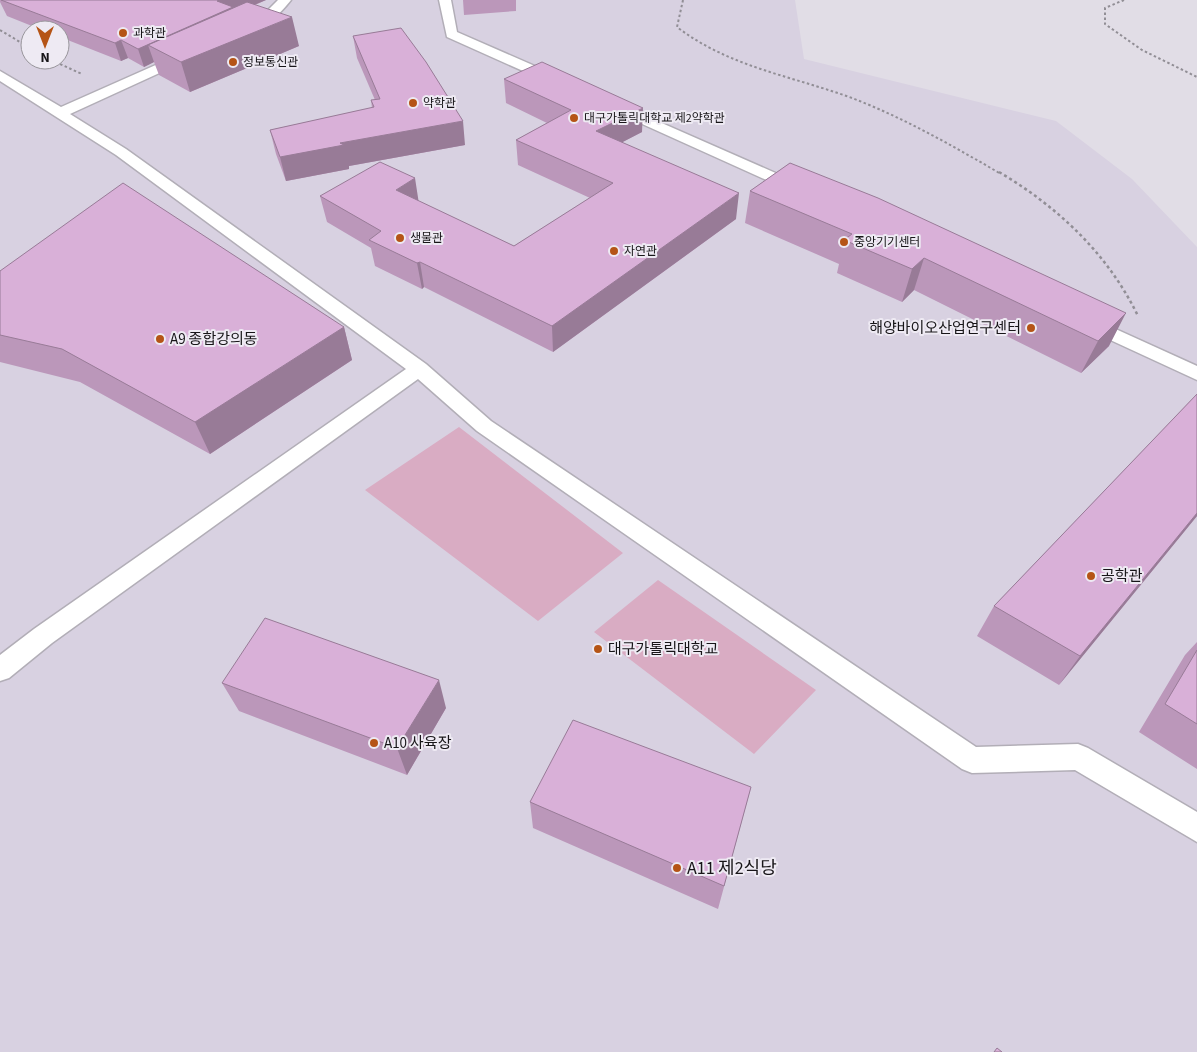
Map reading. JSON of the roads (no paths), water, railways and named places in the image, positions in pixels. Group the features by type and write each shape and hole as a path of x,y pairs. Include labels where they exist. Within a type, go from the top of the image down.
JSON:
{"lane":[{"path":"232,34 268,17 285,0"},
{"path":"445,0 451,34 569,86"},
{"path":"60,113 196,50"},
{"path":"0,75 121,152 419,369 484,426 972,760 1078,756 1197,828"},
{"path":"595,98 816,197"},
{"path":"1074,316 1197,374"},
{"path":"0,670 43,636 419,369"}],"place":[{"name":"과학관","path":"123,33"},
{"name":"정보통신관","path":"233,62"},
{"name":"약학관","path":"413,103"},
{"name":"대구가톨릭대학교 제2약학관","path":"574,118"},
{"name":"생물관","path":"400,238"},
{"name":"중앙기기센터","path":"844,242"},
{"name":"자연관","path":"614,251"},
{"name":"해양바이오산업연구센터","path":"1031,328"},
{"name":"A9 종합강의동","path":"160,339"},
{"name":"공학관","path":"1091,576"},
{"name":"대구가톨릭대학교","path":"598,649"},
{"name":"A10 사육장","path":"374,743"},
{"name":"A11 제2식당","path":"677,868"}]}
